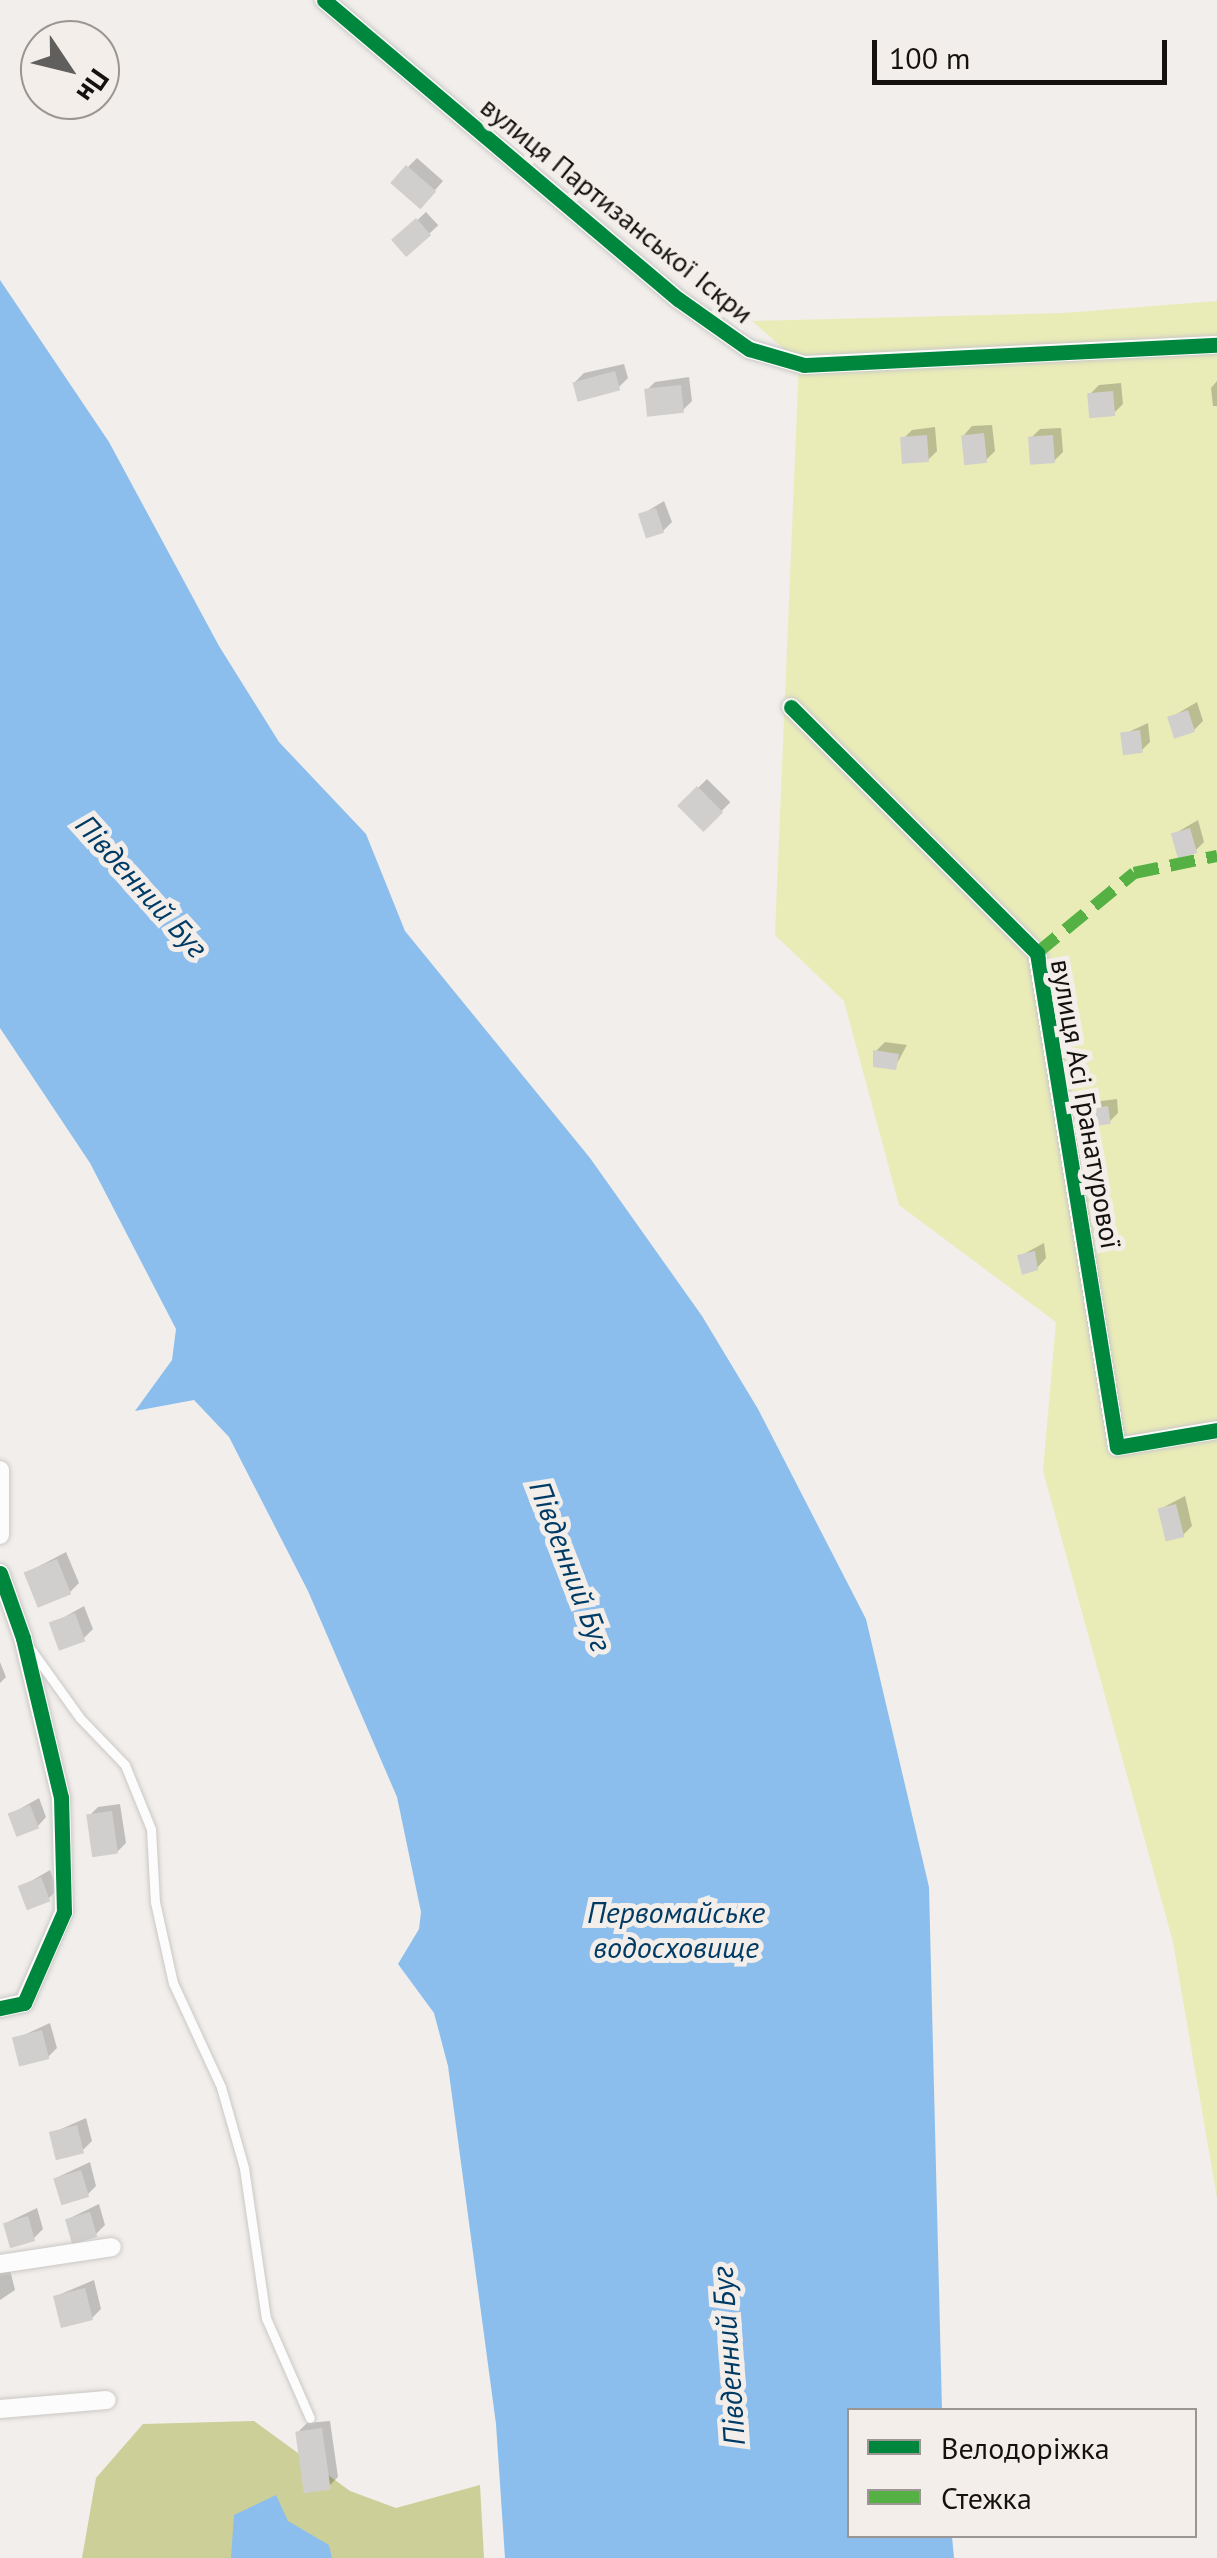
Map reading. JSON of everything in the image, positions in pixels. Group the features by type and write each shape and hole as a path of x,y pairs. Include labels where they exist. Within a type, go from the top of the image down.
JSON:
{"street":[{"name":"вулиця Партизанської Іскри","path":"324,0 678,299 750,349 804,364 1217,344"},
{"name":"вулиця Асі Гранатурової","path":"791,707 1037,953 1117,1447 1217,1430"},
{"path":"0,1470 0,1535"},
{"path":"0,1574 23,1638 61,1797 64,1912 24,2002 0,2008"},
{"path":"0,2264 112,2247"},
{"path":"0,2409 107,2400"}],"lane":[{"path":"23,1638 80,1718 125,1766 152,1829 155,1902 173,1983 221,2087 244,2168 266,2318 310,2418"}],"green space":[{"path":"1217,301 1217,2198 1173,1942 1043,1471 1056,1322 899,1205 844,1001 775,935 799,362 752,321 1064,313"},
{"path":"254,2421 350,2491 396,2508 480,2485 484,2558 82,2558 96,2478 143,2424"}],"water":[{"name":"Первомайське водосховище","path":"0,280 109,442 219,646 279,742 366,834 405,931 590,1158 702,1316 758,1409 866,1619 929,1887 942,2408 847,2408 847,2538 952,2538 954,2558 505,2558 496,2424 448,2066 434,2013 398,1964 419,1929 421,1912 397,1797 308,1591 229,1437 194,1400 135,1411 172,1360 176,1329 90,1163 0,1028"},
{"path":"276,2495 288,2521 329,2545 332,2558 231,2558 234,2515"}],"building":[{"path":"406,165 436,191 420,209 390,183"},
{"path":"416,218 431,235 406,257 391,240"},
{"path":"615,371 620,390 578,402 572,382"},
{"path":"681,385 684,413 647,417 644,389"},
{"path":"1113,391 1115,416 1089,418 1087,393"},
{"path":"984,433 987,463 964,465 961,435"},
{"path":"927,435 929,462 902,464 900,437"},
{"path":"1053,435 1055,463 1030,465 1028,437"},
{"path":"656,508 664,533 646,539 638,514"},
{"path":"1188,710 1195,732 1174,739 1167,717"},
{"path":"1140,730 1143,753 1123,755 1120,732"},
{"path":"697,786 723,812 703,832 677,806"},
{"path":"1190,828 1197,853 1178,859 1171,834"},
{"path":"873,1050 899,1054 896,1070 873,1067"},
{"path":"1108,1106 1111,1124 1085,1128 1082,1110"},
{"path":"1035,1251 1038,1270 1022,1275 1017,1255"},
{"path":"1176,1504 1184,1537 1166,1542 1158,1509"},
{"path":"57,1559 71,1594 38,1608 24,1572"},
{"path":"75,1613 85,1641 59,1651 49,1623"},
{"path":"30,1805 39,1828 17,1837 8,1814"},
{"path":"112,1811 118,1854 92,1857 86,1815"},
{"path":"41,1877 50,1901 27,1910 18,1886"},
{"path":"42,2030 49,2059 19,2067 12,2037"},
{"path":"77,2125 84,2153 56,2160 49,2132"},
{"path":"81,2170 89,2197 61,2205 53,2178"},
{"path":"90,2212 97,2237 72,2244 65,2219"},
{"path":"28,2216 35,2241 10,2248 3,2223"},
{"path":"85,2288 93,2320 61,2328 53,2296"},
{"path":"322,2428 331,2489 304,2493 295,2432"}],"marked path":[{"path":"1037,953 1134,873 1217,856"}],"cycle path":[{"path":"324,0 678,299 749,349 804,365 1217,345"},
{"path":"791,707 1037,953 1117,1447 1217,1430"},
{"path":"0,1573 23,1638 61,1797 64,1912 24,2003 0,2008"}],"water label":[{"name":"Південний Буг","path":"142,886"},
{"name":"Південний Буг","path":"571,1566"},
{"name":"Південний Буг","path":"728,2356"}]}
